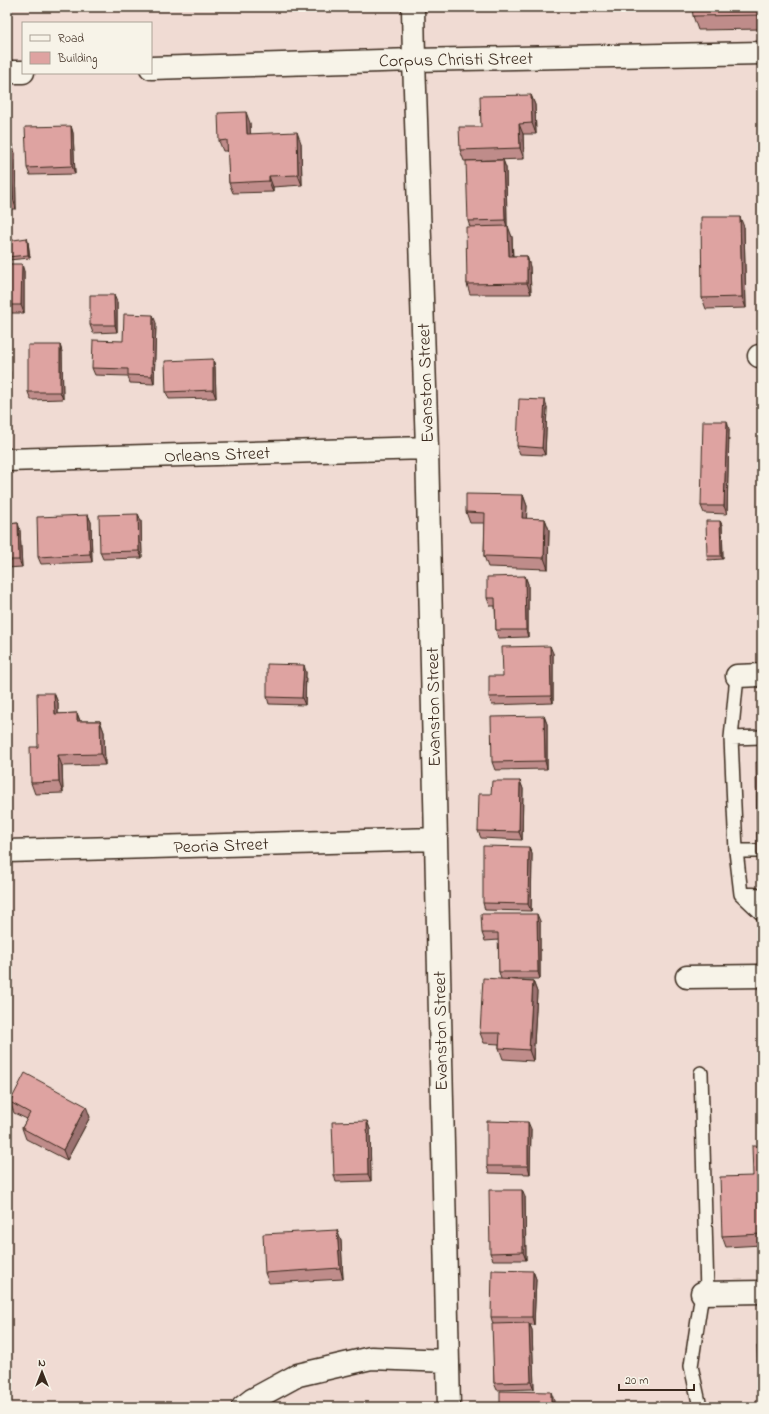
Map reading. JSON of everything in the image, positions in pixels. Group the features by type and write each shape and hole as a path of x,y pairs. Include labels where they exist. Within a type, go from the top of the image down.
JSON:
{"street":[{"name":"Evanston Street","path":"413,7 427,448 449,1407"},
{"name":"Corpus Christi Street","path":"152,68 414,60 762,53"},
{"path":"7,72 22,72"},
{"name":"Orleans Street","path":"7,460 427,448"},
{"path":"737,676 762,675"},
{"name":"Peoria Street","path":"7,850 436,839"},
{"path":"687,977 762,976"},
{"path":"704,1293 762,1292"},
{"path":"243,1407 252,1400 298,1376 371,1358 448,1360"}],"lane":[{"path":"737,676 731,738 736,851 741,894 762,914"},
{"path":"731,738 762,737"},
{"path":"736,851 762,851"},
{"path":"741,894 762,895"},
{"path":"700,1407 691,1366 704,1293 701,1073"}],"building":[{"path":"692,7 762,7 762,15 693,16"},
{"path":"531,95 532,123 519,124 520,148 460,150 459,127 481,127 480,96"},
{"path":"246,112 247,134 297,132 298,175 269,176 269,181 229,183 227,140 219,141 218,113"},
{"path":"71,126 72,166 27,168 25,127"},
{"path":"7,142 11,142 13,198 7,198"},
{"path":"503,160 505,220 468,221 466,161"},
{"path":"701,217 740,217 742,297 702,298"},
{"path":"508,226 509,256 527,256 527,283 467,284 466,227"},
{"path":"27,238 28,255 7,257 7,241"},
{"path":"7,264 22,264 21,305 7,305"},
{"path":"90,295 114,295 115,325 90,325"},
{"path":"124,314 153,315 152,376 128,375 128,369 92,368 93,340 123,341"},
{"path":"28,345 60,345 60,392 28,392"},
{"path":"213,359 213,390 166,392 165,361"},
{"path":"7,365 8,389 7,389"},
{"path":"519,399 545,400 542,448 517,446"},
{"path":"703,421 727,421 724,506 701,506"},
{"path":"466,494 523,495 522,518 545,519 544,558 484,556 485,513 466,512"},
{"path":"138,514 139,551 100,552 99,515"},
{"path":"88,515 90,554 38,557 37,517"},
{"path":"706,521 720,521 721,556 707,556"},
{"path":"18,523 19,560 7,560 7,524"},
{"path":"525,576 526,630 496,630 495,598 487,598 487,577"},
{"path":"550,646 551,696 489,697 489,676 503,676 502,647"},
{"path":"267,664 304,665 302,698 267,697"},
{"path":"37,693 54,693 55,714 77,713 77,721 100,721 101,754 58,755 59,782 31,783 30,747 38,747"},
{"path":"544,716 545,761 492,762 491,717"},
{"path":"756,762 762,762 762,854 757,854"},
{"path":"492,781 520,781 519,832 478,831 479,794 491,794"},
{"path":"483,846 529,847 528,904 483,903"},
{"path":"481,914 537,914 538,972 499,972 498,933 482,933"},
{"path":"483,978 533,981 529,1050 499,1048 500,1033 480,1033"},
{"path":"25,1073 86,1106 63,1150 22,1128 30,1113 10,1102"},
{"path":"367,1121 368,1174 334,1175 332,1122"},
{"path":"487,1121 528,1122 528,1166 487,1166"},
{"path":"752,1146 762,1146 762,1234 722,1236 720,1177 753,1176"},
{"path":"489,1190 522,1190 523,1252 490,1253"},
{"path":"337,1230 340,1268 265,1273 263,1234"},
{"path":"492,1270 533,1271 532,1317 491,1317"},
{"path":"529,1323 531,1382 494,1383 492,1324"},
{"path":"757,1346 762,1346 762,1370 758,1370"},
{"path":"500,1391 551,1392 551,1407 500,1407"}]}
